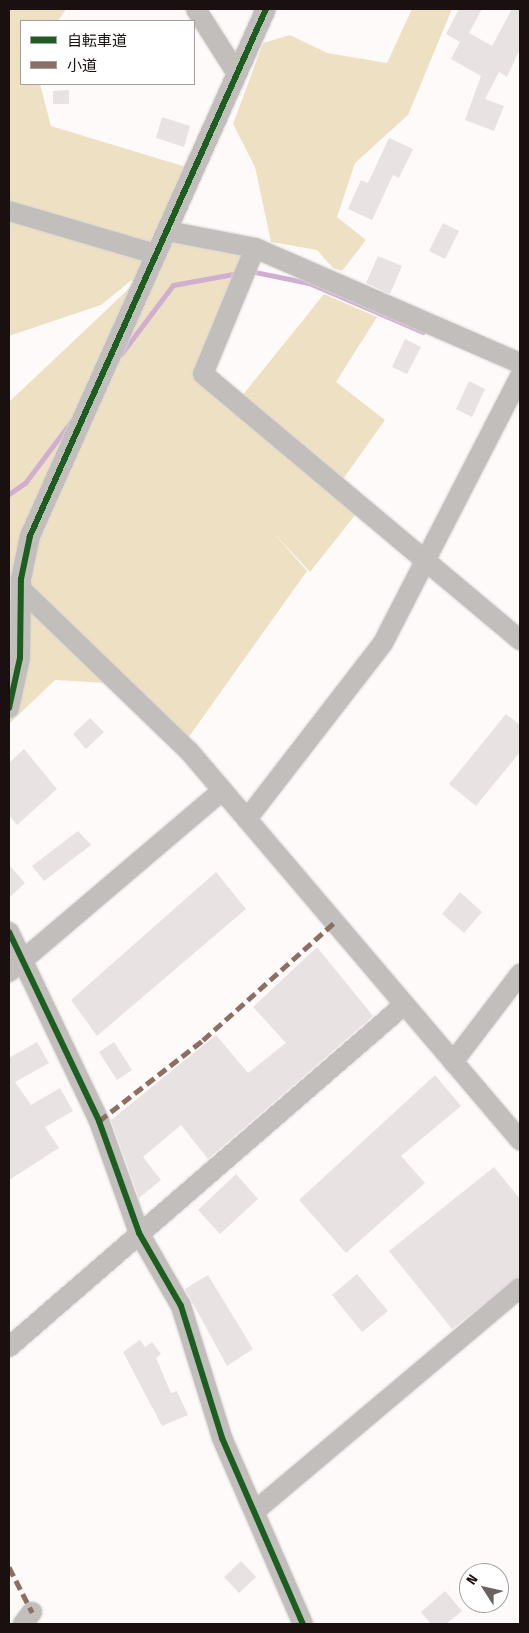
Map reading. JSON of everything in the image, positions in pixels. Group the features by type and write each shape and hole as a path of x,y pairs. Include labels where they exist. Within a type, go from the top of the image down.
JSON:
{"street":[{"path":"196,9 236,72"},
{"path":"9,708 20,658 22,590 30,536 236,72 266,9"},
{"path":"9,211 155,254"},
{"path":"167,231 255,248 520,363"},
{"path":"255,248 203,374 427,564 520,640"},
{"path":"247,820 384,643 427,564 520,376"},
{"path":"22,590 189,751 520,1140"},
{"path":"15,966 222,791"},
{"path":"9,932 15,966 98,1121 139,1233 181,1306 222,1438 303,1624"},
{"path":"453,1062 520,974"},
{"path":"9,1347 404,1005"},
{"path":"255,1511 520,1288"}],"shaded area":[{"path":"9,9 66,9 59,20 20,20 20,85 40,85 51,126 186,167 149,266 101,305 9,336"},
{"path":"412,9 452,9 408,115 355,163 337,217 366,240 342,271 333,268 317,250 271,242 255,167 233,124 263,43 290,35 327,53 387,63"},
{"path":"171,237 249,256 199,376 360,509 310,572 272,531 307,571 183,745 122,684 55,680 9,724 9,402 155,264"},
{"path":"324,294 377,317 336,382 385,420 341,482 238,401"}],"building":[{"path":"459,9 482,9 469,33 492,46 512,9 520,9 520,49 507,77 499,72 485,99 504,106 494,131 465,120 481,76 451,59 460,42 446,34"},
{"path":"69,90 69,104 53,104 53,91"},
{"path":"162,117 190,126 184,147 156,138"},
{"path":"389,138 413,149 399,178 393,175 372,220 348,209 361,180 368,183"},
{"path":"443,223 459,231 445,259 429,251"},
{"path":"378,256 402,266 390,294 366,283"},
{"path":"405,339 421,347 407,374 392,367"},
{"path":"469,381 485,389 472,417 456,409"},
{"path":"506,714 520,725 520,752 476,806 449,784"},
{"path":"90,718 104,732 86,749 73,734"},
{"path":"24,749 57,789 17,825 9,815 9,763"},
{"path":"78,831 91,845 44,881 32,866"},
{"path":"9,865 25,883 9,898"},
{"path":"216,872 246,909 97,1036 71,1000"},
{"path":"460,892 482,912 464,933 442,914"},
{"path":"317,947 373,1016 208,1159 181,1125 143,1157 161,1180 139,1198 111,1120 216,1035 248,1073 286,1043 253,1007"},
{"path":"37,1042 49,1063 15,1082 31,1105 60,1088 73,1111 45,1127 59,1148 9,1180 9,1058"},
{"path":"114,1042 132,1070 117,1080 99,1052"},
{"path":"435,1075 461,1106 401,1156 425,1183 346,1253 299,1200"},
{"path":"494,1167 520,1199 520,1276 452,1329 389,1251"},
{"path":"236,1174 258,1199 220,1234 198,1210"},
{"path":"357,1274 388,1311 362,1332 332,1295"},
{"path":"208,1275 253,1349 227,1366 185,1289"},
{"path":"140,1340 145,1347 152,1342 161,1354 156,1358 171,1393 177,1391 188,1415 162,1426 123,1352"},
{"path":"241,1561 256,1577 239,1593 224,1577"},
{"path":"445,1591 459,1607 460,1613 446,1624 431,1624 421,1612"}],"waterway":[{"path":"250,271 309,283 423,332"},
{"path":"121,354 173,285 239,273"},
{"path":"9,494 25,483 73,419"}],"marked path":[{"path":"99,1121 203,1040 334,923"},
{"path":"9,1567 32,1612"}],"cycle path":[{"path":"9,708 20,658 21,579 30,536 266,9"},
{"path":"9,932 99,1121 139,1233 181,1306 222,1438 303,1624"}]}
